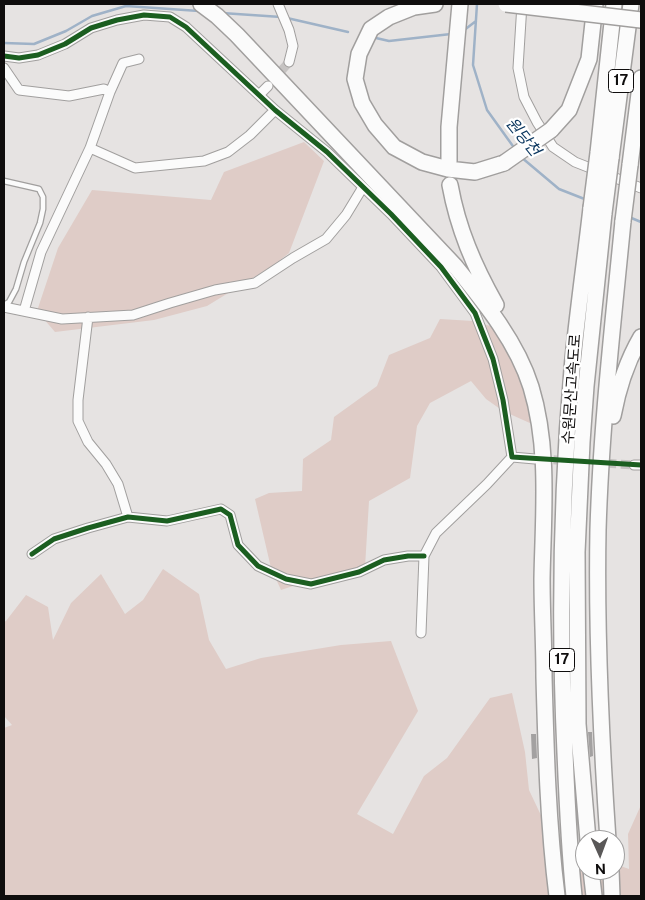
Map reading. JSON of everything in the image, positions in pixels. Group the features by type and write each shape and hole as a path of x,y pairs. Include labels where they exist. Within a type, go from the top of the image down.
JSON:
{"highway":[{"path":"201,4 237,35 455,266 502,328 531,386"},
{"path":"435,4 414,7 389,17 371,29 359,54 355,79 362,103 375,125 394,147 422,162 448,169 475,172 504,163 551,130 569,110 589,60 594,4"},
{"path":"449,162 448,127 460,4"},
{"path":"506,4 641,20"},
{"name":"수원문산고속도로","path":"587,830 578,724 577,552 582,442 614,4"},
{"name":"수원문산고속도로","path":"604,155 631,4"},
{"path":"607,830 598,636 598,529 607,392 623,221 641,78"},
{"path":"450,185 459,223 467,246 509,329 527,372 536,405 541,436 544,514 542,579 546,749 553,863 557,896"},
{"name":"수원문산고속도로","path":"574,896 569,853 563,701 561,614 564,506 572,369 598,211"},
{"path":"598,529 607,456 618,392 641,337"},
{"path":"592,880 594,896"},
{"path":"611,880 612,896"}],"street":[{"path":"278,4 289,30 293,46 289,62"},
{"path":"522,4 518,68 524,97 553,147 575,162 641,188"},
{"path":"4,56 19,58 38,55 65,44 90,28 144,15 170,17 186,27 275,110 327,152 391,214 441,267 474,313 493,359 503,400 512,457"},
{"path":"24,311 41,252 90,148 110,92 123,63 139,59"},
{"path":"4,68 18,90 70,96 104,89 110,92"},
{"path":"259,95 268,86"},
{"path":"90,148 135,168 204,161 228,152 250,135 275,110"},
{"path":"4,306 62,319 133,315 215,290 255,283 326,239 346,215 363,187"},
{"path":"88,318 78,400 78,421 88,442 106,464 118,484 128,517"},
{"path":"512,457 535,459"},
{"path":"421,633 424,556 436,533 512,457"},
{"path":"32,554 54,539 128,517 167,521 221,509 230,515 238,545 258,566 286,579 311,584 359,572 384,560 408,556 424,556"}],"lane":[{"path":"4,181 39,189 43,209 40,223 24,262 16,289 9,302 4,306"}],"shaded area":[{"path":"304,142 324,161 289,253 274,265 207,306 154,320 55,332 37,311 58,248 92,190 211,200 224,172"},
{"path":"440,319 473,321 497,328 515,360 541,428 503,411 486,399 471,381 430,403 417,426 410,478 369,501 365,567 323,576 281,590 271,568 255,499 269,493 302,491 303,459 331,440 334,417 377,386 389,355 430,338"},
{"path":"163,569 199,594 209,640 226,669 261,658 341,645 391,641 418,711 357,814 393,834 424,776 447,758 490,698 512,693 525,752 529,790 555,845 575,852 575,880 625,880 625,868 629,869 628,834 641,805 641,896 4,896 4,728 12,725 4,716 4,622 26,595 48,607 53,640 71,603 101,574 125,614 143,600"}],"building":[{"path":"588,732 592,732 593,756 590,757"},
{"path":"531,734 536,734 537,758 532,759"}],"waterway":[{"name":"원당천","path":"477,4 473,65 487,110 515,149"},
{"path":"4,43 34,44 66,31 92,16 126,6 199,11"},
{"path":"222,13 281,17"},
{"path":"287,18 348,32"},
{"path":"463,31 476,21"},
{"path":"376,38 389,41 451,34"},
{"name":"원당천","path":"521,157 559,189 587,200"},
{"name":"원당천","path":"629,217 641,222"}],"tunnel":[{"path":"273,80 289,62"},
{"path":"540,459 634,465"}],"cycle path":[{"path":"4,56 19,58 38,55 65,44 91,28 117,20 144,15 170,17 186,27 275,110 327,152 391,214 441,267 475,313 493,359 503,400 512,457 641,465"},
{"path":"32,554 54,539 128,517 167,521 221,509 230,515 238,545 258,566 286,579 311,584 359,572 384,560 408,556 424,556"}]}
